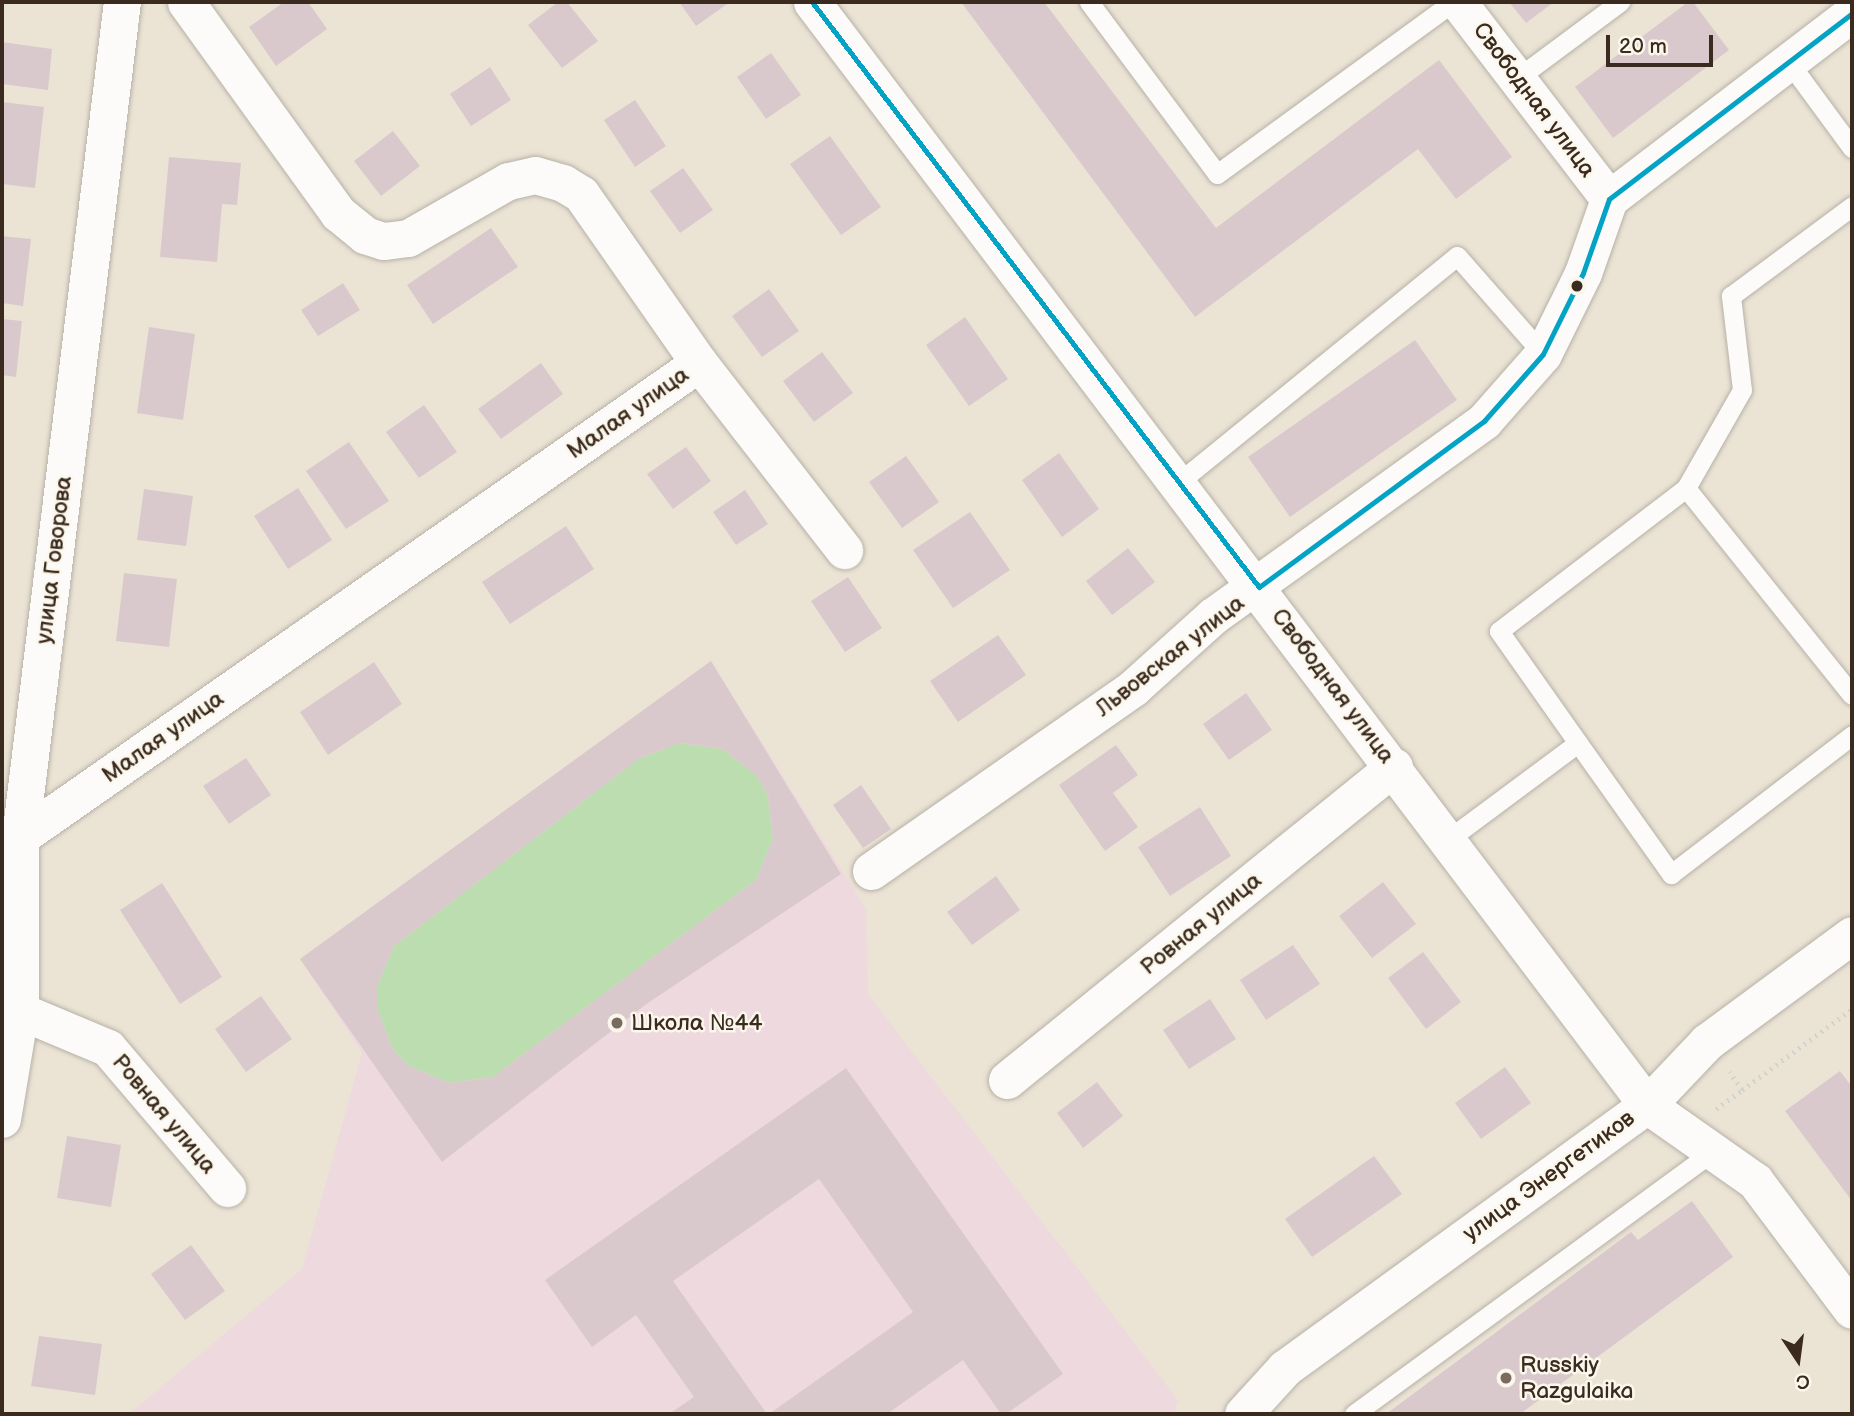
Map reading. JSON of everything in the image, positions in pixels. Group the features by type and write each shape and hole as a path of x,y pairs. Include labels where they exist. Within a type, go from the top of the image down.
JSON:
{"street":[{"name":"улица Говорова","path":"2,1119 11,1011 20,837 122,2"},
{"name":"Малая улица","path":"20,837 699,363 581,194 563,183 535,175 508,181 408,238 383,241 365,235 338,213 186,2"},
{"name":"Свободная улица","path":"814,2 1450,838 1647,1105 1755,1181 1852,1310"},
{"name":"Свободная улица","path":"1458,2 1519,76 1609,199"},
{"path":"1609,199 1852,13"},
{"name":"Львовская улица","path":"871,871 1133,688 1213,616 1259,587 1484,421 1544,354 1579,283 1609,199"},
{"path":"699,363 844,550"},
{"name":"Ровная улица","path":"1007,1080 1394,767"},
{"name":"улица Энергетиков","path":"1243,1414 1286,1368 1647,1105 1707,1042 1852,935"},
{"name":"Ровная улица","path":"11,1011 108,1048 227,1188"}],"lane":[{"path":"1089,2 1217,174 1453,2"},
{"path":"1519,76 1620,2"},
{"path":"1788,61 1852,148"},
{"path":"1852,206 1731,296 1742,390 1686,488 1499,631 1671,874 1852,735"},
{"path":"1179,482 1457,256 1544,354"},
{"path":"1686,488 1852,695"},
{"path":"1450,838 1578,743"},
{"path":"1354,1414 1713,1151"}],"path":[{"path":"1742,1090 1852,1009"}],"shaded area":[{"name":"Школа №44","path":"711,661 866,909 868,994 1178,1400 1174,1414 129,1414 302,1269 362,1053 300,959"}],"green space":[{"path":"679,743 723,749 757,776 768,796 773,839 756,880 493,1077 449,1083 409,1066 393,1050 377,1009 377,986 394,946 638,759"}],"building":[{"path":"284,2 308,2 327,29 276,66 249,27"},
{"path":"558,2 567,2 598,41 562,68 528,25"},
{"path":"679,2 730,2 696,26"},
{"path":"961,2 1044,2 1216,228 1439,60 1512,157 1456,199 1418,149 1195,317"},
{"path":"1509,2 1554,2 1526,23"},
{"path":"1688,2 1693,2 1729,50 1613,138 1575,87"},
{"path":"2,42 52,49 48,90 2,84"},
{"path":"771,53 801,95 766,119 737,77"},
{"path":"490,67 511,100 471,126 450,94"},
{"path":"635,100 666,146 635,167 604,120"},
{"path":"2,102 44,107 35,188 2,184"},
{"path":"393,131 420,166 381,196 354,161"},
{"path":"830,136 881,207 841,235 790,164"},
{"path":"169,157 241,163 237,205 222,204 217,262 160,257"},
{"path":"683,168 713,210 680,233 650,191"},
{"path":"491,228 518,267 433,324 407,285"},
{"path":"2,236 31,239 23,306 2,303"},
{"path":"343,283 360,310 318,336 301,310"},
{"path":"769,289 799,331 762,357 732,316"},
{"path":"965,317 1008,379 969,406 926,345"},
{"path":"2,319 22,321 16,377 2,375"},
{"path":"149,327 195,334 183,420 137,413"},
{"path":"1415,340 1457,400 1290,517 1248,457"},
{"path":"822,352 853,393 814,422 783,381"},
{"path":"541,363 563,394 501,439 478,409"},
{"path":"424,405 457,452 419,478 386,432"},
{"path":"349,442 389,501 346,529 306,471"},
{"path":"686,447 711,481 673,509 647,474"},
{"path":"1059,453 1099,509 1062,537 1022,480"},
{"path":"906,456 939,502 902,528 869,482"},
{"path":"298,488 332,540 288,569 254,516"},
{"path":"144,489 193,496 186,546 137,540"},
{"path":"745,490 768,524 736,545 713,512"},
{"path":"970,512 1010,570 953,608 913,550"},
{"path":"566,526 594,569 510,624 482,582"},
{"path":"1128,548 1155,582 1112,615 1086,581"},
{"path":"124,573 177,579 169,647 116,641"},
{"path":"848,577 882,628 845,652 811,601"},
{"path":"998,635 1026,675 958,722 930,681"},
{"path":"711,661 841,874 645,1005 442,1162 300,959","holes":["679,743 723,749 757,776 768,796 773,839 756,880 493,1077 449,1083 409,1066 393,1050 377,1009 377,986 394,946 638,759"]},
{"path":"374,662 402,704 328,755 300,712"},
{"path":"1246,693 1272,730 1229,760 1203,724"},
{"path":"1116,745 1138,775 1113,793 1138,827 1105,851 1059,785"},
{"path":"246,758 271,795 229,824 203,786"},
{"path":"861,785 891,829 863,848 833,805"},
{"path":"1200,807 1231,856 1170,896 1138,847"},
{"path":"996,876 1020,910 972,945 947,912"},
{"path":"1383,882 1416,924 1372,958 1339,916"},
{"path":"162,883 222,977 180,1004 120,910"},
{"path":"1293,945 1320,984 1266,1020 1240,980"},
{"path":"1423,952 1461,1002 1426,1029 1388,978"},
{"path":"261,996 292,1039 246,1072 215,1029"},
{"path":"1210,999 1236,1039 1189,1069 1163,1030"},
{"path":"1505,1067 1531,1103 1481,1139 1455,1103"},
{"path":"846,1068 1063,1374 1006,1414 1001,1414 963,1360 887,1414 769,1414 913,1312 819,1179 673,1281 767,1414 669,1414 694,1397 636,1315 592,1347 545,1280"},
{"path":"1840,1071 1852,1087 1852,1201 1785,1111"},
{"path":"1097,1082 1123,1116 1083,1148 1057,1113"},
{"path":"67,1136 121,1145 111,1207 57,1198"},
{"path":"1374,1156 1402,1194 1312,1257 1285,1219"},
{"path":"1692,1201 1733,1257 1520,1414 1386,1414 1631,1232 1638,1240"},
{"path":"191,1245 225,1291 185,1320 151,1274"},
{"path":"39,1336 102,1344 95,1395 31,1386"}],"transit line":[{"path":"812,2 1259,587"},
{"path":"1259,587 1484,421 1543,354 1583,273 1609,199 1852,13"}],"place":[{"name":"Школа №44","path":"617,1023"},
{"name":"Russkiy Razgulaika","path":"1506,1378"}]}
